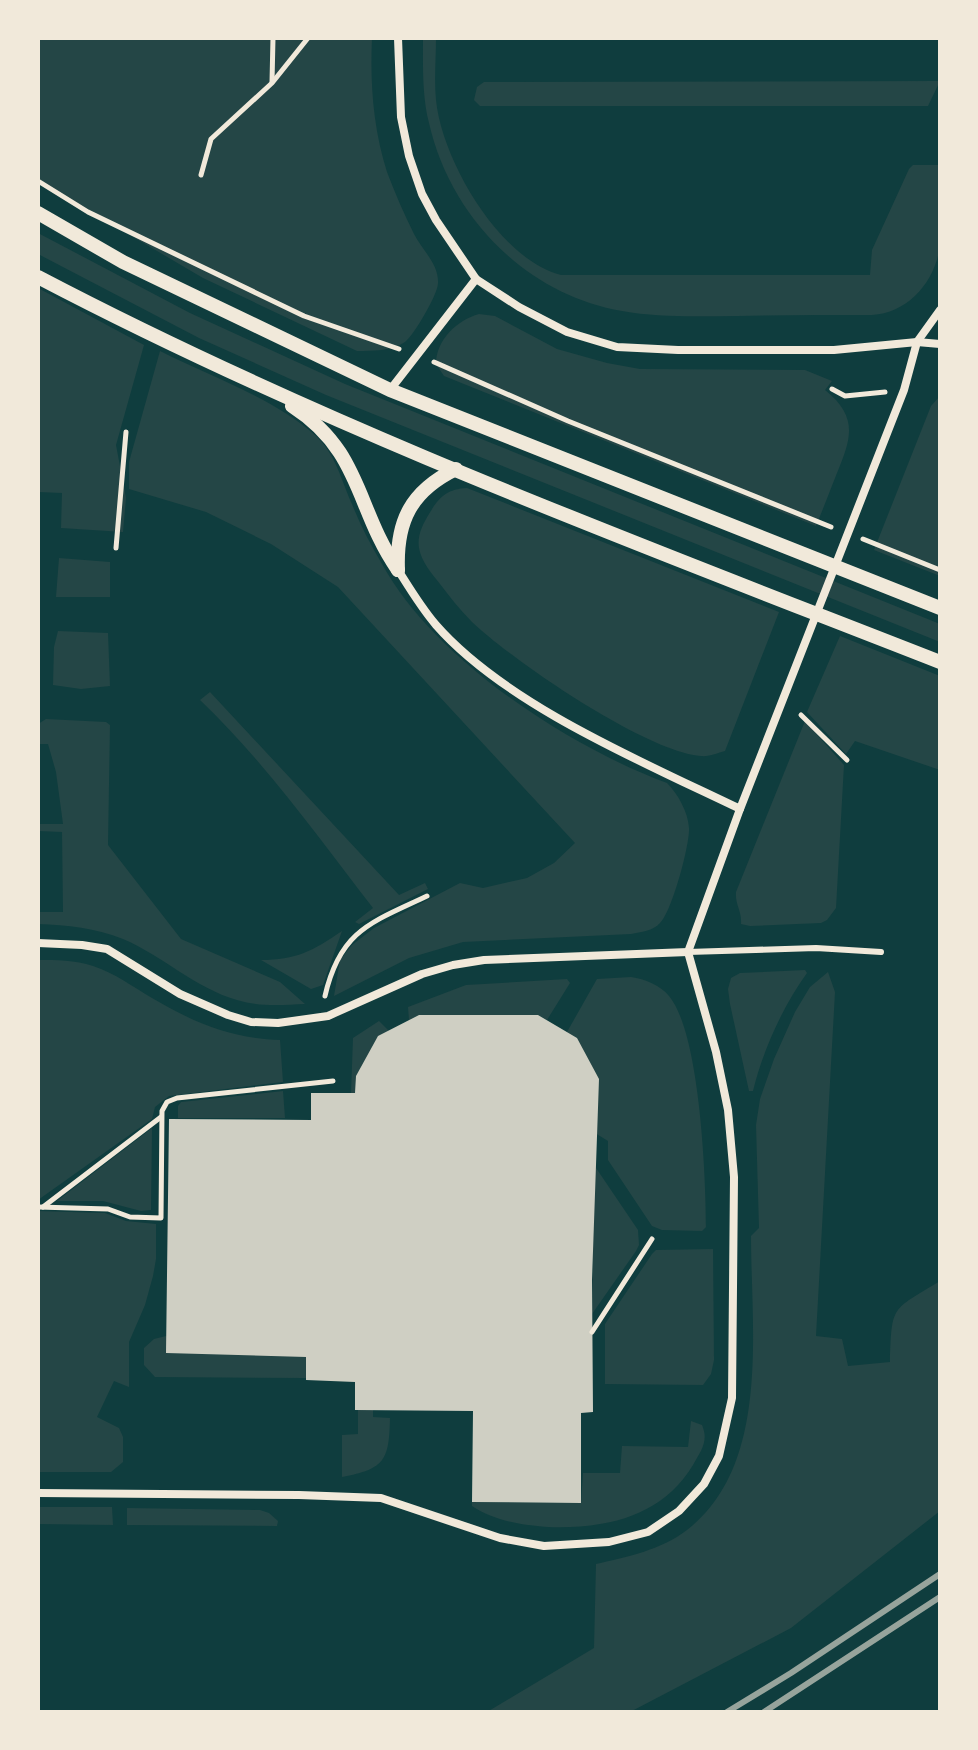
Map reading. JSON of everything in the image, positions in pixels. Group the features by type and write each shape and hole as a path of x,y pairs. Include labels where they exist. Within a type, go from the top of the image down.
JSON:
{"street":[{"path":"398,38 401,117 409,156 422,194 436,220 476,279 567,332 617,347 678,350 834,350 917,342 940,344"},
{"path":"38,213 123,262 390,390 940,608"},
{"path":"38,277 255,384 456,469 940,662"},
{"path":"390,390 476,279"},
{"path":"38,1493 381,1498 500,1538 544,1546 609,1542 648,1532 679,1511 704,1484 719,1456 732,1398 734,1177 732,1146 716,1052 688,952 740,809 904,390 917,342 940,310"},
{"path":"255,384 309,418 330,437 357,481 382,547 437,626 464,652 543,708 740,809"},
{"path":"398,570 399,529 409,509 424,491 456,469"},
{"path":"38,943 107,949 180,994 228,1015 251,1022 278,1023 328,1016 422,974 453,965 484,960 688,952"}],"lane":[{"path":"688,952 816,948 881,952"}],"path":[{"path":"272,83 273,38"},
{"path":"201,175 211,139 272,83 308,38"},
{"path":"38,181 88,212 304,316 380,342"},
{"path":"440,364 568,421 840,530"},
{"path":"116,548 126,432"},
{"path":"854,536 940,570"},
{"path":"801,715 847,760"},
{"path":"325,996 344,947 359,931 427,896"},
{"path":"40,1207 108,1209 130,1217 161,1218 162,1116 167,1102 177,1098 333,1081"},
{"path":"40,1207 162,1116"},
{"path":"592,1332 652,1239"}],"shaded area":[{"path":"38,38 372,38 374,105 382,155 407,219 438,276 434,296 409,338 388,349 357,351 203,278 38,181"},
{"path":"423,38 436,38 436,100 449,150 462,178 496,228 516,249 538,265 561,275 870,275 872,250 909,169 913,165 940,165 941,236 932,272 908,302 885,313 872,315 651,315 587,302 554,288 524,269 497,246 474,219 455,189 439,157 429,123 423,81"},
{"path":"940,81 928,106 480,106 474,100 477,87 484,82"},
{"path":"38,233 190,313 345,384 940,624 940,642 326,395 199,338 38,254"},
{"path":"38,288 144,345 116,445 126,498 123,532 61,528 62,493 38,492"},
{"path":"479,314 495,316 557,349 607,363 640,369 805,370 832,381 825,390 843,410 849,429 848,439 816,526 444,376 436,364 444,339 463,321"},
{"path":"160,351 261,399 298,422 322,442 333,459 366,535 405,599 434,633 469,665 506,695 588,747 671,787 684,810 689,836 675,892 657,926 631,934 463,942 409,958 334,996 340,960 352,945 374,928 460,883 483,888 527,878 554,863 575,843 338,587 271,544 206,512 129,489 129,462"},
{"path":"940,396 940,576 874,550 931,406"},
{"path":"467,488 779,612 725,751 701,756 677,751 648,739 581,702 517,659 472,622 427,567 419,543 423,526 440,499 449,492"},
{"path":"59,558 110,562 110,597 56,597"},
{"path":"58,631 108,633 110,686 81,689 53,685 54,647"},
{"path":"840,636 940,676 940,770 855,741 846,754 807,712"},
{"path":"210,692 399,895 425,883 428,889 359,924 355,922 373,908 269,774 200,700"},
{"path":"46,719 106,722 110,725 108,845 181,939 280,982 305,1004 263,1005 237,1000 207,988 123,939 81,928 38,924 38,912 63,912 62,832 38,831 38,824 63,824 56,772 48,744 38,744 38,724"},
{"path":"805,721 844,765 836,908 821,923 741,924 736,892"},
{"path":"342,931 323,985 311,989 261,960 304,953"},
{"path":"38,960 72,961 93,966 198,1022 245,1036 280,1040 283,1082 169,1096 155,1107 152,1119 38,1200"},
{"path":"805,970 807,973 768,1044 753,1091 749,1091 730,1004 728,989 731,978 740,973"},
{"path":"828,972 835,992 816,1336 842,1339 848,1366 890,1362 892,1329 897,1311 940,1281 940,1511 791,1628 630,1712 487,1712 594,1648 596,1564 655,1548 677,1537 714,1503 732,1470 744,1433 750,1394 753,1353 751,1236 759,1228 756,1125 760,1099 795,1012 810,987"},
{"path":"631,977 652,983 669,996 688,1041 699,1107 705,1175 706,1227 702,1231 662,1230 652,1226 608,1160 608,1141 595,1133 567,1032 597,979"},
{"path":"567,979 570,983 547,1020 538,1015 419,1015 409,1020 408,1007 466,985"},
{"path":"379,1021 389,1031 355,1093 351,1093 353,1038"},
{"path":"283,1091 285,1118 178,1118 181,1102"},
{"path":"152,1128 151,1210 141,1211 103,1201 57,1201"},
{"path":"594,1165 638,1230 639,1245 592,1314"},
{"path":"38,1211 105,1213 126,1221 156,1224 153,1276 129,1342 129,1387 114,1381 97,1417 119,1428 123,1437 123,1462 111,1472 38,1472"},
{"path":"713,1249 714,1360 711,1374 703,1385 605,1384 605,1324 652,1254 656,1250"},
{"path":"166,1336 306,1357 306,1378 155,1377 144,1365 144,1348 154,1339"},
{"path":"358,1410 373,1410 373,1417 390,1418 386,1453 376,1466 342,1477 342,1435 358,1434"},
{"path":"691,1421 702,1425 705,1436 693,1465 665,1497 630,1516 590,1525 548,1527 499,1519 472,1506 472,1502 581,1503 583,1473 620,1473 622,1446 688,1447"},
{"path":"38,1507 112,1507 113,1525 38,1524"},
{"path":"127,1508 260,1510 278,1521 277,1526 127,1525"}],"building":[{"path":"419,1015 538,1015 577,1038 599,1079 592,1280 593,1412 581,1413 581,1503 472,1502 473,1411 355,1410 355,1382 306,1380 306,1357 166,1353 169,1119 311,1120 311,1093 355,1093 356,1076 378,1036"}],"railway":[{"path":"727,1712 940,1574"},
{"path":"764,1712 940,1597"}]}
